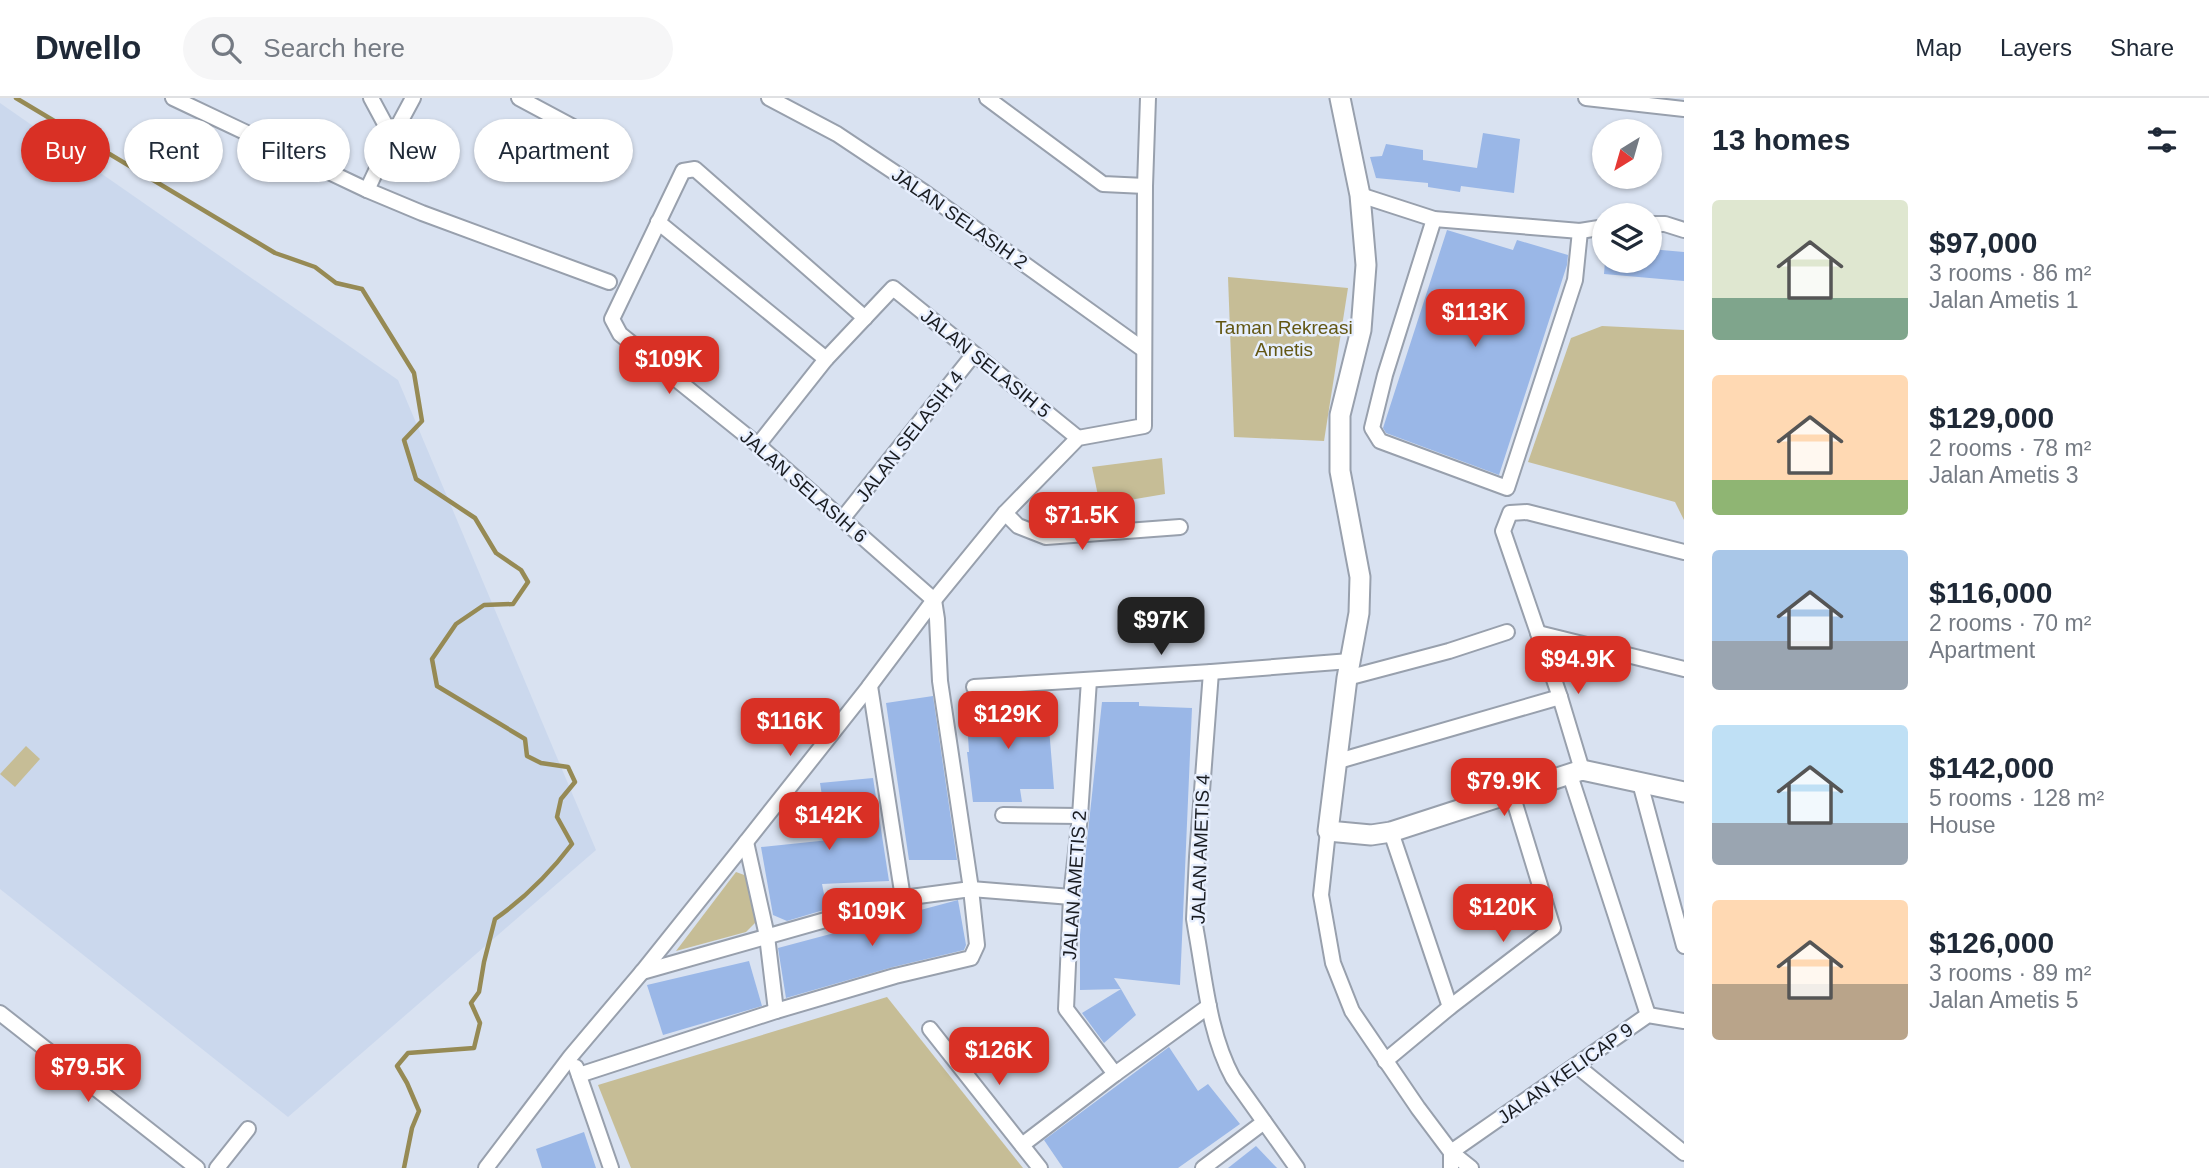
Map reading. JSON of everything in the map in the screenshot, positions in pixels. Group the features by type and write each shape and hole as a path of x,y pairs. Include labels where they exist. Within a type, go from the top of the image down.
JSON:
{"street":[{"path":"173,98 367,190 609,282"},
{"path":"371,98 382,119"},
{"path":"402,119 413,98"},
{"path":"519,98 558,119"},
{"name":"JALAN SELASIH 2","path":"769,98 837,134 923,191 1144,350"},
{"path":"987,98 1103,184 1145,186"},
{"path":"486,1168 570,1056 642,972 746,842 1004,513 1078,438 1144,426 1148,98"},
{"path":"1340,98 1360,195 1366,265 1361,330 1340,415 1340,471 1360,577 1359,613 1335,762 1321,895 1333,963 1352,1011 1451,1152 1471,1168"},
{"path":"1586,98 1684,109"},
{"path":"758,445 826,359 865,318 695,169 683,171 658,222 826,359"},
{"path":"367,190 371,182"},
{"path":"1360,195 1434,219 1580,231 1592,229"},
{"path":"1434,219 1385,375 1372,428 1380,441 1507,488 1575,280 1580,231"},
{"name":"JALAN SELASIH 6","path":"658,222 612,319 620,334 758,445 934,600"},
{"path":"1662,224 1684,230"},
{"name":"JALAN SELASIH 5","path":"865,318 893,288 1078,438"},
{"name":"JALAN SELASIH 4","path":"843,518 974,354"},
{"path":"1648,1015 1576,772 1560,696 1503,531 1510,513 1527,512 1684,552"},
{"path":"1004,513 1018,526 1046,537 1180,527"},
{"path":"579,1075 776,1011 895,976 971,958 977,945 940,681 934,600"},
{"path":"974,687 1211,672 1348,670 1446,652 1507,632"},
{"path":"1538,633 1684,669"},
{"name":"JALAN AMETIS 4","path":"1211,672 1194,919 1209,1006 1225,1064 1297,1168"},
{"name":"JALAN AMETIS 2","path":"1088,680 1080,816 1071,897 1066,1009 1115,1074"},
{"path":"870,686 903,898"},
{"path":"1335,762 1560,696"},
{"path":"1328,831 1371,835 1391,832 1576,772 1684,792"},
{"path":"1640,783 1679,911 1684,946"},
{"path":"1385,1061 1553,928 1512,794"},
{"path":"1003,815 1080,816"},
{"path":"1391,832 1450,1007"},
{"path":"746,842 767,936 776,1011"},
{"path":"642,972 903,898 971,889 1071,897"},
{"path":"1022,1145 1209,1006"},
{"path":"0,1013 197,1168"},
{"name":"JALAN KELICAP 9","path":"1451,1152 1648,1015 1684,1021"},
{"path":"930,1029 1040,1168"},
{"path":"570,1056 611,1168"},
{"path":"1577,1066 1684,1153"},
{"path":"1203,1168 1264,1122"},
{"path":"218,1168 248,1129"},
{"path":"1451,1152 1451,1168"}],"shaded area":[{"path":"0,103 23,119 21,182 110,182 110,180 398,380 596,850 288,1117 0,889"}],"green space":[{"name":"Taman Rekreasi Ametis","path":"1228,277 1348,288 1324,441 1234,437"},
{"path":"1602,326 1684,330 1684,520 1675,502 1528,462 1571,338"},
{"path":"1162,458 1165,494 1100,505 1092,467"},
{"path":"26,746 40,759 15,787 0,774"},
{"path":"736,872 747,876 756,922 746,932 676,951"},
{"path":"887,997 1023,1168 631,1168 598,1085"}],"building":[{"path":"1483,133 1520,139 1514,193 1461,186 1460,192 1428,187 1428,183 1376,178 1370,157 1382,156 1386,144 1423,150 1423,160 1477,168"},
{"path":"1447,230 1513,250 1517,240 1568,255 1499,475 1386,433 1383,428"},
{"path":"1662,250 1684,252 1684,281 1604,274 1662,273"},
{"path":"933,696 957,860 909,860 886,703"},
{"path":"1102,702 1139,702 1139,706 1192,708 1180,985 1114,978 1121,989 1080,990 1080,906"},
{"path":"1047,703 1054,789 1020,789 1022,802 973,802 967,752 966,706"},
{"path":"873,778 889,881 822,884 827,909 787,921 773,915 761,847 829,840 820,783"},
{"path":"958,900 966,945 964,950 786,998 778,948"},
{"path":"749,961 762,1006 663,1035 647,985"},
{"path":"1121,989 1136,1015 1104,1043 1082,1013"},
{"path":"1169,1047 1198,1091 1208,1084 1240,1124 1178,1168 1063,1168 1044,1140"},
{"path":"584,1132 596,1168 542,1168 536,1149"},
{"path":"1256,1146 1277,1168 1228,1168"}],"waterway":[{"path":"16,98 275,253 315,267 336,283 362,289 414,373 422,421 404,440 416,479 475,518 496,553 521,570 528,582 513,604 484,605 456,624 432,659 437,686 525,739 527,756 541,763 568,767 575,782 561,799 557,817 572,844 517,903 495,919 479,992 471,1003 480,1023 474,1048 408,1053 397,1066 419,1111 412,1128 404,1168"}]}
